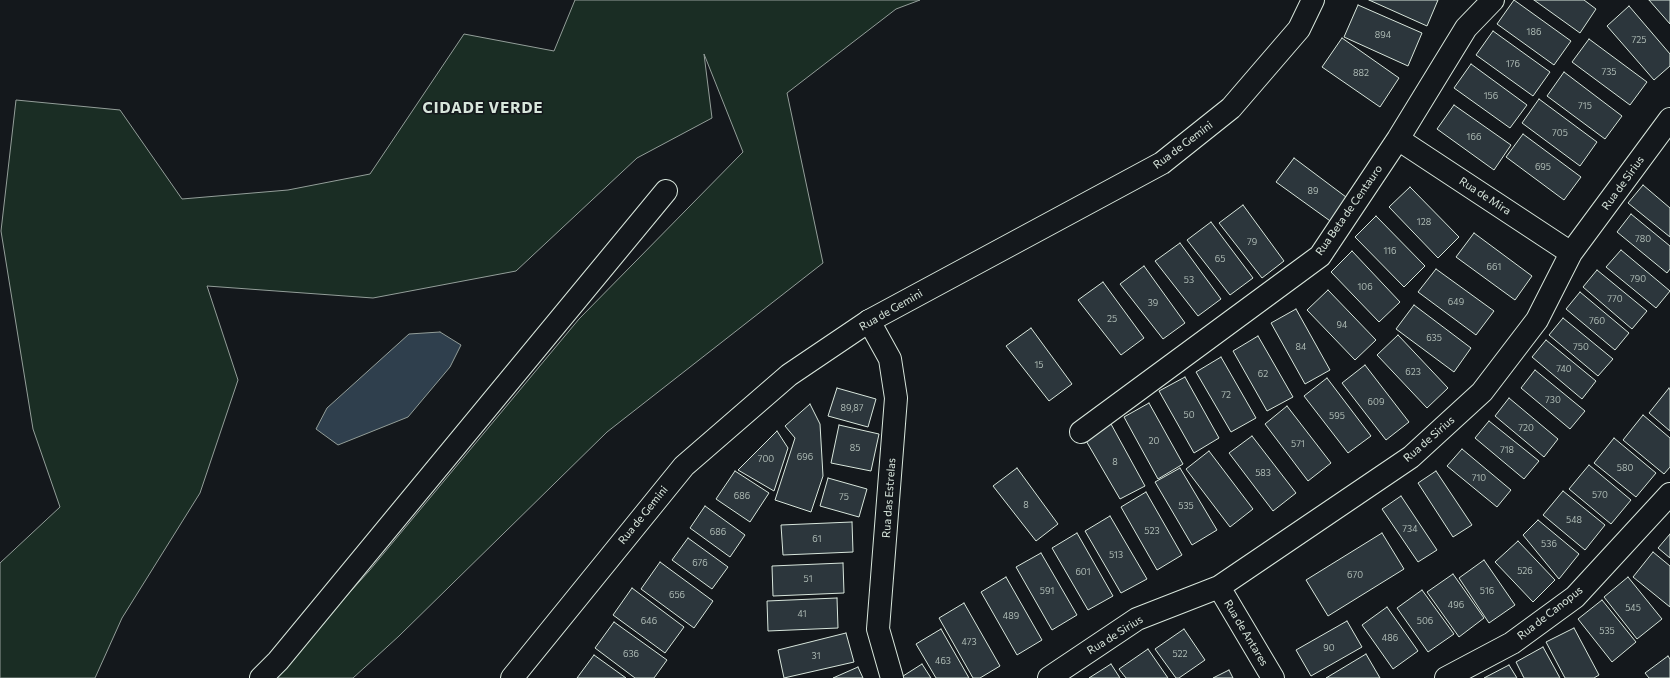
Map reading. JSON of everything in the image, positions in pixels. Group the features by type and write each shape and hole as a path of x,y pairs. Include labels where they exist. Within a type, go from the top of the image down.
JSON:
{"street":[{"name":"Rua de Gemini","path":"512,678 684,466 789,375 869,321 1162,163 1231,108 1299,29 1313,0"},
{"name":"Rua Beta de Centauro","path":"1080,432 1320,256 1398,139 1466,28 1492,0"},
{"name":"Rua de Sirius","path":"1049,678 1137,620 1219,587 1411,457 1482,392 1537,320 1571,253 1670,119"},
{"name":"Rua de Mira","path":"1398,139 1571,253"},
{"path":"260,678 278,661 666,191"},
{"name":"Rua das Estrelas","path":"869,321 890,359 896,398 878,629 892,678"},
{"name":"Rua de Canopus","path":"1446,678 1512,643 1576,596 1670,494"},
{"name":"Rua de Antares","path":"1219,587 1273,678"}],"green space":[{"path":"575,0 920,0 896,9 787,93 823,263 607,432 399,636 353,678 272,678 369,571 579,319 743,152 704,54 712,118 637,158 516,271 373,298 207,286 238,380 200,493 122,618 95,678 0,678 0,563 60,507 33,429 1,231 16,100 120,110 182,199 288,190 370,174 464,34 554,51"}],"water":[{"path":"440,332 461,345 450,367 408,417 338,445 316,429 327,408 409,334"}],"building":[{"path":"1369,0 1438,0 1427,26"},
{"path":"1514,0 1571,41 1554,65 1497,24"},
{"path":"1534,0 1584,0 1596,9 1580,33"},
{"path":"1649,0 1670,0 1670,24"},
{"path":"1358,5 1422,33 1408,66 1344,37"},
{"path":"1629,6 1670,54 1670,66 1654,80 1607,26"},
{"path":"1493,31 1550,72 1533,96 1476,55"},
{"path":"1342,38 1399,78 1380,107 1322,67"},
{"path":"1589,39 1647,82 1630,105 1572,62"},
{"path":"1471,64 1527,105 1510,128 1454,88"},
{"path":"1564,72 1622,116 1605,139 1547,96"},
{"path":"1539,99 1597,142 1580,166 1522,123"},
{"path":"1454,105 1511,145 1494,170 1437,129"},
{"path":"1523,134 1581,177 1564,200 1506,157"},
{"path":"1294,158 1350,200 1333,223 1276,182"},
{"path":"1643,185 1670,208 1670,237 1628,203"},
{"path":"1410,187 1459,237 1438,258 1389,207"},
{"path":"1243,205 1284,261 1262,278 1219,223"},
{"path":"1631,214 1670,246 1670,269 1667,273 1617,232"},
{"path":"1376,216 1425,266 1404,287 1355,237"},
{"path":"1211,222 1253,278 1230,295 1187,240"},
{"path":"1474,233 1532,276 1515,300 1456,257"},
{"path":"1180,243 1221,299 1198,316 1155,261"},
{"path":"1621,250 1670,291 1656,308 1606,267"},
{"path":"1352,251 1400,302 1379,322 1331,272"},
{"path":"1144,266 1185,323 1163,339 1120,284"},
{"path":"1436,269 1494,311 1476,335 1418,292"},
{"path":"1597,270 1647,311 1632,329 1583,287"},
{"path":"1103,282 1144,338 1121,355 1078,300"},
{"path":"1328,290 1376,340 1355,360 1307,310"},
{"path":"1580,292 1629,333 1615,350 1566,309"},
{"path":"1414,305 1471,348 1454,372 1396,329"},
{"path":"1296,309 1330,370 1305,384 1271,323"},
{"path":"1563,318 1613,359 1598,376 1549,335"},
{"path":"1031,328 1072,384 1049,401 1006,346"},
{"path":"1398,335 1448,388 1427,408 1377,355"},
{"path":"1258,336 1293,397 1267,411 1233,351"},
{"path":"1546,340 1596,381 1582,399 1532,357"},
{"path":"1221,357 1256,418 1231,432 1196,372"},
{"path":"1365,365 1409,422 1386,440 1342,383"},
{"path":"1535,370 1585,411 1570,429 1521,388"},
{"path":"1185,377 1219,438 1194,453 1159,391"},
{"path":"1327,378 1371,436 1348,453 1304,396"},
{"path":"837,388 876,399 868,427 828,416"},
{"path":"1669,388 1670,390 1670,431 1649,413"},
{"path":"1509,398 1558,439 1544,457 1495,416"},
{"path":"1149,403 1183,464 1158,479 1124,417"},
{"path":"810,404 820,424 823,476 811,512 775,500 795,438 785,426"},
{"path":"1287,406 1331,463 1308,481 1265,424"},
{"path":"1643,415 1670,438 1670,467 1664,474 1623,440"},
{"path":"1489,421 1539,461 1524,479 1475,438"},
{"path":"1111,424 1145,486 1120,499 1085,439"},
{"path":"839,425 879,434 871,471 831,463"},
{"path":"777,431 788,448 774,491 738,470"},
{"path":"1252,436 1296,493 1273,511 1229,453"},
{"path":"1614,438 1656,473 1636,497 1594,463"},
{"path":"1462,449 1511,490 1497,507 1447,466"},
{"path":"1209,451 1253,509 1230,527 1186,469"},
{"path":"1589,465 1631,500 1611,524 1569,489"},
{"path":"1017,468 1058,524 1036,541 993,486"},
{"path":"1180,468 1217,530 1192,545 1155,482"},
{"path":"735,471 769,493 750,522 716,499"},
{"path":"1436,471 1472,525 1453,537 1418,483"},
{"path":"828,478 867,489 859,517 820,506"},
{"path":"1563,491 1605,525 1585,550 1543,515"},
{"path":"1146,492 1182,555 1157,570 1121,507"},
{"path":"1401,496 1437,550 1418,562 1382,509"},
{"path":"705,506 745,535 730,557 690,528"},
{"path":"1110,516 1147,579 1121,593 1085,531"},
{"path":"1538,520 1579,554 1559,579 1523,535"},
{"path":"852,522 853,552 783,555 781,525"},
{"path":"1077,533 1113,596 1088,610 1052,548"},
{"path":"1382,533 1404,569 1328,616 1306,580"},
{"path":"1670,534 1670,558 1658,548"},
{"path":"688,538 728,567 712,589 672,560"},
{"path":"1518,541 1555,580 1533,602 1495,562"},
{"path":"1653,552 1670,566 1670,607 1633,577"},
{"path":"1041,553 1077,615 1052,630 1016,567"},
{"path":"1484,560 1515,605 1489,623 1459,578"},
{"path":"660,562 713,601 694,628 641,589"},
{"path":"843,563 844,593 773,596 772,566"},
{"path":"1453,574 1484,618 1459,637 1427,592"},
{"path":"1006,577 1042,640 1017,655 981,592"},
{"path":"1628,577 1662,619 1637,639 1604,597"},
{"path":"632,588 684,627 665,653 613,615"},
{"path":"1422,590 1454,634 1428,652 1397,608"},
{"path":"837,598 838,628 768,631 767,601"},
{"path":"1602,600 1636,642 1612,662 1578,619"},
{"path":"964,603 1000,666 980,678 973,678 939,618"},
{"path":"1387,607 1418,651 1393,669 1362,625"},
{"path":"1347,621 1362,647 1311,676 1296,650"},
{"path":"614,622 667,660 654,678 635,678 595,648"},
{"path":"1574,628 1599,675 1594,678 1565,678 1546,642"},
{"path":"941,629 969,678 936,678 916,644"},
{"path":"1184,629 1205,660 1179,678 1176,678 1155,649"},
{"path":"846,633 854,662 784,678 778,650"},
{"path":"1543,647 1560,678 1524,678 1516,662"},
{"path":"1148,649 1168,678 1126,678 1119,669"},
{"path":"1366,654 1380,678 1326,678"},
{"path":"594,655 626,678 577,678"},
{"path":"1668,656 1670,659 1670,678 1649,678 1645,673"},
{"path":"922,664 931,678 900,678"},
{"path":"1111,664 1120,678 1089,678"},
{"path":"1509,665 1517,678 1484,678"},
{"path":"858,667 863,678 833,678"},
{"path":"1229,670 1233,678 1213,678"}],"district":[{"name":"CIDADE VERDE","path":"483,108"}]}
